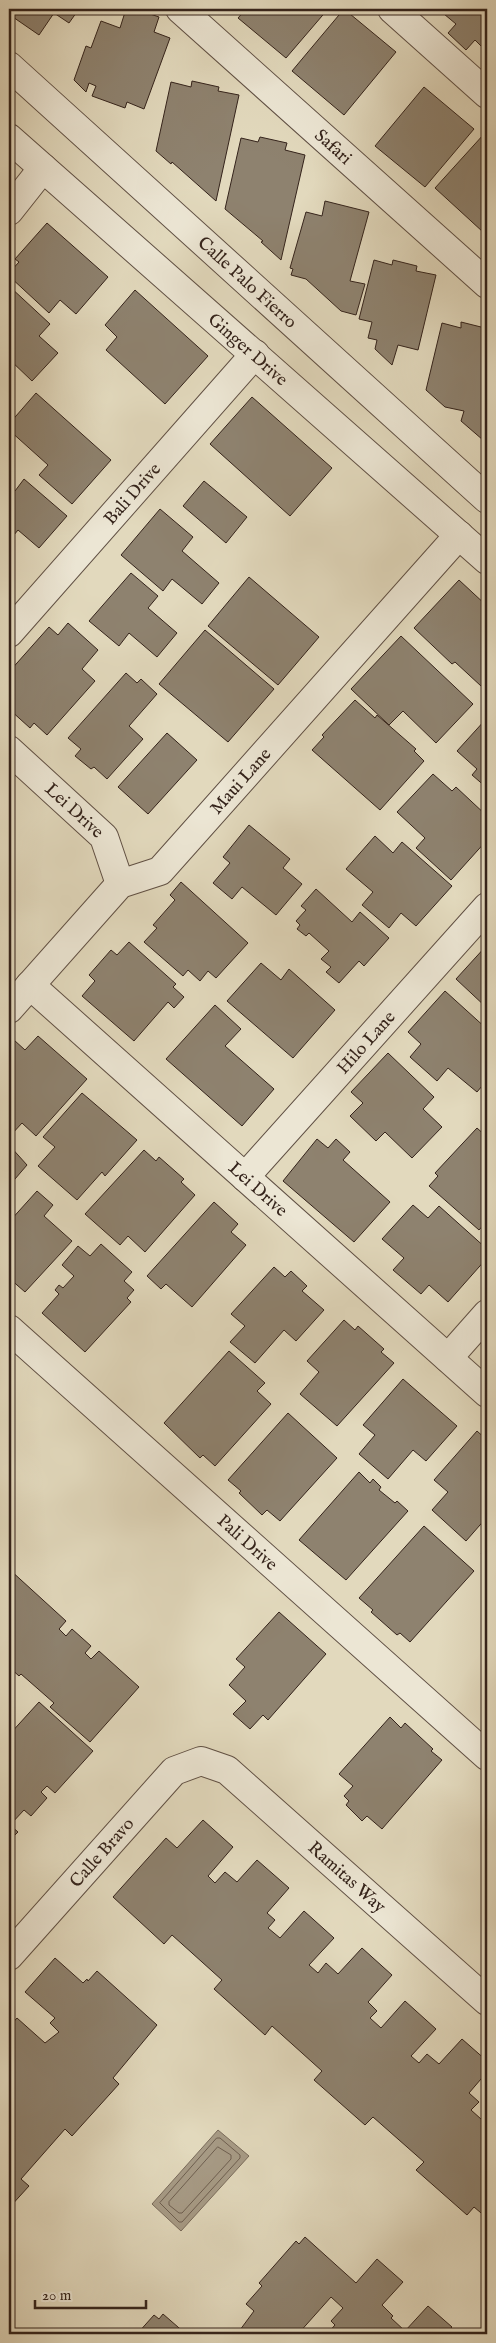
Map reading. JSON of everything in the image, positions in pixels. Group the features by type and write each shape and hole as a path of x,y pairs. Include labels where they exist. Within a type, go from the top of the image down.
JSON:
{"street":[{"path":"392,9 487,94"},
{"name":"Safari","path":"194,13 487,284"},
{"name":"Calle Palo Fierro","path":"9,66 487,499"},
{"name":"Ginger Drive","path":"9,138 487,560"},
{"path":"9,211 43,168"},
{"name":"Bali Drive","path":"9,633 255,354"},
{"name":"Maui Lane","path":"120,884 160,871 459,535"},
{"name":"Lei Drive","path":"9,750 104,837 120,884"},
{"path":"9,1009 120,884"},
{"name":"Hilo Lane","path":"245,1177 487,907"},
{"name":"Lei Drive","path":"30,985 487,1393"},
{"path":"448,1358 487,1314"},
{"name":"Pali Drive","path":"9,1329 483,1744"},
{"name":"Calle Bravo","path":"9,1956 174,1771 202,1761"},
{"name":"Ramitas Way","path":"202,1761 227,1770 487,2001"}],"water":[{"path":"218,2130 249,2156 181,2231 152,2204"}],"building":[{"path":"15,9 79,9 69,23 54,13 39,35 10,15"},
{"path":"126,9 136,9 159,17 154,32 170,38 144,109 127,102 125,108 92,96 96,86 89,83 86,92 74,80 86,46 91,48 101,21 120,28"},
{"path":"246,9 328,9 286,58 238,18"},
{"path":"344,9 396,52 344,115 292,71"},
{"path":"438,9 487,9 487,52 475,40 466,50 448,33 456,24"},
{"path":"192,81 219,87 218,91 239,95 216,201 172,162 171,164 156,151 171,82 191,87"},
{"path":"424,87 474,129 425,187 375,146"},
{"path":"484,134 487,138 487,227 483,232 435,188"},
{"path":"260,137 287,143 285,150 305,155 281,260 261,242 263,241 225,209 241,138 258,142"},
{"path":"325,201 369,212 350,281 365,284 356,315 341,311 306,279 291,275 293,269 290,268 306,212 322,216"},
{"path":"47,223 108,277 76,314 60,300 49,313 9,276 9,273 19,262 15,259"},
{"path":"374,260 392,265 393,260 417,266 416,271 436,275 418,350 398,345 392,365 375,349 377,340 368,338 372,322 359,319"},
{"path":"9,286 50,324 39,336 58,353 32,381 9,359"},
{"path":"135,290 208,356 165,404 106,350 117,337 105,325"},
{"path":"461,322 485,328 484,333 487,334 487,421 483,440 461,421 464,411 445,407 426,390 442,323 461,328"},
{"path":"36,393 111,460 72,504 39,475 48,465 9,430 9,424"},
{"path":"252,397 332,468 290,516 210,444"},
{"path":"24,479 67,516 39,548 18,530 9,541 9,486 15,491"},
{"path":"204,481 247,517 226,543 183,506"},
{"path":"160,509 193,537 182,551 219,583 202,604 172,579 163,591 121,555"},
{"path":"131,573 158,596 148,608 177,633 157,657 129,633 119,646 89,621"},
{"path":"249,577 319,637 278,685 208,626"},
{"path":"459,580 487,606 487,680 481,686 455,662 452,664 414,628"},
{"path":"68,623 98,650 82,669 95,681 47,735 34,723 30,728 9,709 9,672 49,627 58,635"},
{"path":"205,630 274,689 228,742 159,684"},
{"path":"401,636 473,704 436,743 403,711 389,725 351,689"},
{"path":"126,673 137,683 141,679 157,694 129,726 143,739 107,779 94,767 91,769 75,756 81,749 68,738"},
{"path":"355,700 375,718 377,715 416,749 414,751 424,761 380,810 312,750 324,737 322,735"},
{"path":"486,719 487,788 472,775 477,769 457,751"},
{"path":"167,733 197,760 148,814 118,787"},
{"path":"433,774 452,791 456,787 487,816 487,840 451,880 416,848 425,838 397,812"},
{"path":"249,825 290,859 283,868 302,884 276,915 242,887 232,899 213,883 230,863 223,857"},
{"path":"375,836 393,853 402,842 452,886 416,926 401,913 389,928 362,905 373,892 346,869"},
{"path":"181,882 248,943 216,978 208,971 200,981 188,970 183,976 144,942 157,928 153,925 175,900 170,895"},
{"path":"316,889 352,922 360,912 389,938 364,966 359,961 339,983 326,972 331,967 321,959 329,951 309,933 306,936 297,929 300,925 296,921 306,910 301,906"},
{"path":"129,942 176,984 173,987 184,997 174,1008 168,1002 134,1041 82,996 95,981 89,975 111,950 117,955"},
{"path":"487,945 487,1008 456,979"},
{"path":"261,963 281,980 289,969 335,1010 293,1058 227,1001"},
{"path":"445,991 487,1029 487,1040 482,1046 487,1050 487,1080 477,1092 448,1068 437,1081 410,1057 421,1044 408,1032"},
{"path":"215,1005 241,1029 225,1046 274,1089 242,1126 166,1059"},
{"path":"38,1036 87,1079 36,1136 22,1123 11,1135 9,1133 9,1046 14,1040 25,1050"},
{"path":"388,1053 434,1097 423,1109 442,1127 412,1158 385,1132 376,1141 350,1116 363,1103 351,1092"},
{"path":"82,1093 137,1140 105,1176 102,1172 77,1200 38,1166 55,1147 43,1137"},
{"path":"477,1128 487,1137 487,1221 479,1230 429,1186 438,1176 435,1173"},
{"path":"317,1139 328,1148 336,1139 350,1152 343,1160 390,1202 354,1242 283,1181"},
{"path":"9,1145 27,1165 9,1186"},
{"path":"144,1150 156,1161 159,1157 184,1179 181,1182 195,1195 145,1252 128,1236 120,1245 85,1214"},
{"path":"37,1191 53,1205 44,1216 72,1241 25,1292 9,1278 9,1222"},
{"path":"214,1202 238,1224 231,1232 246,1245 192,1307 166,1284 161,1289 147,1276"},
{"path":"413,1205 428,1218 439,1206 487,1249 487,1258 448,1302 429,1285 421,1294 393,1270 404,1258 382,1239"},
{"path":"101,1244 132,1272 124,1281 134,1290 127,1298 131,1302 85,1352 42,1313 59,1294 55,1290 59,1285 63,1288 74,1276 62,1265 78,1246 90,1256"},
{"path":"274,1267 285,1277 291,1271 307,1286 302,1291 324,1310 296,1341 284,1330 255,1363 230,1342 245,1326 231,1314"},
{"path":"344,1320 355,1330 358,1326 384,1349 381,1352 394,1363 337,1426 300,1394 319,1372 307,1361"},
{"path":"229,1351 265,1383 257,1391 271,1404 215,1466 203,1455 200,1458 164,1423"},
{"path":"403,1379 457,1426 426,1461 413,1450 388,1479 359,1454 375,1435 363,1425"},
{"path":"288,1413 337,1458 280,1521 267,1510 262,1515 239,1493 241,1491 228,1480"},
{"path":"477,1431 487,1440 487,1517 466,1541 432,1510 448,1492 434,1480"},
{"path":"359,1472 370,1483 373,1479 381,1487 379,1490 395,1503 397,1501 408,1511 346,1580 299,1540"},
{"path":"424,1526 474,1571 410,1642 400,1633 397,1635 371,1612 373,1610 359,1598"},
{"path":"487,1547 487,1560 481,1554"},
{"path":"9,1569 66,1621 59,1629 66,1636 72,1629 91,1646 85,1653 91,1659 99,1651 139,1687 90,1742 50,1707 54,1703 21,1674 19,1676 9,1667"},
{"path":"279,1612 326,1654 268,1720 263,1715 250,1729 233,1714 246,1701 229,1685 245,1667 236,1659"},
{"path":"39,1702 93,1751 55,1793 47,1786 41,1792 47,1798 31,1816 24,1810 10,1825 18,1832 9,1841 9,1735"},
{"path":"390,1717 401,1728 405,1723 442,1760 382,1829 367,1816 362,1821 346,1805 349,1801 344,1796 353,1786 339,1774"},
{"path":"203,1820 233,1847 208,1876 215,1883 225,1872 237,1882 257,1860 289,1888 267,1913 275,1920 268,1928 280,1938 304,1911 334,1938 309,1965 318,1973 326,1963 338,1974 362,1948 392,1975 368,2002 377,2011 370,2018 381,2028 405,2001 436,2029 411,2056 419,2063 427,2054 439,2064 462,2039 487,2061 487,2072 469,2093 479,2102 471,2110 481,2119 487,2112 487,2218 474,2207 467,2215 416,2170 424,2162 373,2117 365,2125 314,2080 322,2071 272,2026 265,2035 214,1989 222,1980 172,1935 164,1944 113,1897 166,1838 177,1848"},
{"path":"55,1958 83,1983 87,1979 88,1981 97,1971 157,2025 113,2078 119,2084 72,2136 65,2129 21,2179 29,2186 9,2208 9,2027 17,2018 45,2043 59,2032 50,2023 55,2018 25,1992"},
{"path":"305,2237 356,2283 377,2259 403,2282 382,2305 393,2316 391,2318 405,2331 428,2306 452,2327 445,2334 327,2334 335,2325 331,2321 343,2308 331,2297 298,2334 237,2334 254,2311 246,2304 262,2286 259,2283 296,2241 299,2244"},
{"path":"163,2314 186,2334 137,2334 154,2315 159,2319"}]}
